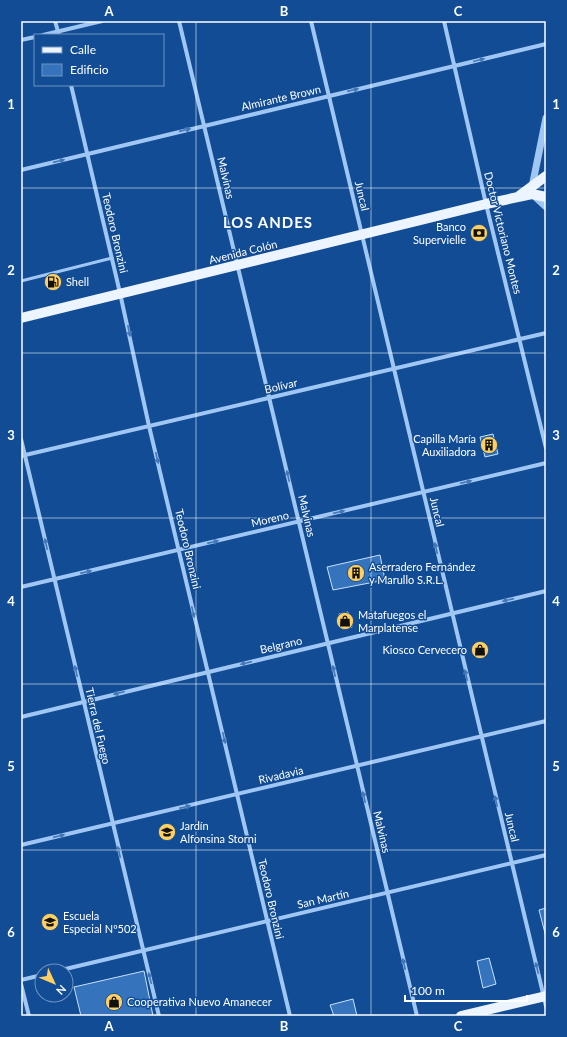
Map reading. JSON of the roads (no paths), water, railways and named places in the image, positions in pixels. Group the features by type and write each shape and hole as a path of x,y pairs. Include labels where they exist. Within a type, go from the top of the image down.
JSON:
{"main road":[{"name":"Avenida Colón","path":"21,318 518,197 532,190 546,176"},
{"path":"532,190 546,197"},
{"path":"461,1016 545,999"}],"street":[{"path":"55,21 58,33 102,21"},
{"name":"Malvinas","path":"179,21 416,1016"},
{"name":"Juncal","path":"311,21 511,863 545,999"},
{"name":"Doctor Victoriano Montes","path":"444,21 486,204 546,448"},
{"path":"21,40 34,37"},
{"name":"Almirante Brown","path":"21,170 546,44"},
{"name":"Teodoro Bronzini","path":"70,86 112,258 149,426 290,1016"},
{"path":"546,118 532,190 546,207"},
{"name":"Bolívar","path":"23,455 546,333"},
{"name":"Tierra del Fuego","path":"21,439 23,455 159,1016"},
{"name":"Moreno","path":"21,587 546,462"},
{"name":"Belgrano","path":"21,716 546,591"},
{"name":"Rivadavia","path":"21,846 546,721"},
{"name":"San Martín","path":"74,967 546,855"},
{"path":"21,980 34,977"},
{"path":"21,984 29,1016"}],"lane":[{"path":"21,281 112,258"}],"place":[{"name":"Banco Supervielle","path":"479,233"},
{"name":"Shell","path":"53,282"},
{"name":"Capilla María Auxiliadora","path":"489,445"},
{"name":"Aserradero Fernández y Marullo S.R.L.","path":"356,573"},
{"name":"Matafuegos el Marplatense","path":"345,621"},
{"name":"Kiosco Cervecero","path":"480,650"},
{"name":"Jardín Alfonsina Storni","path":"167,832"},
{"name":"Escuela Especial Nº502","path":"50,922"},
{"name":"Cooperativa Nuevo Amanecer","path":"114,1002"}],"district":[{"name":"LOS ANDES","path":"268,223"}]}
